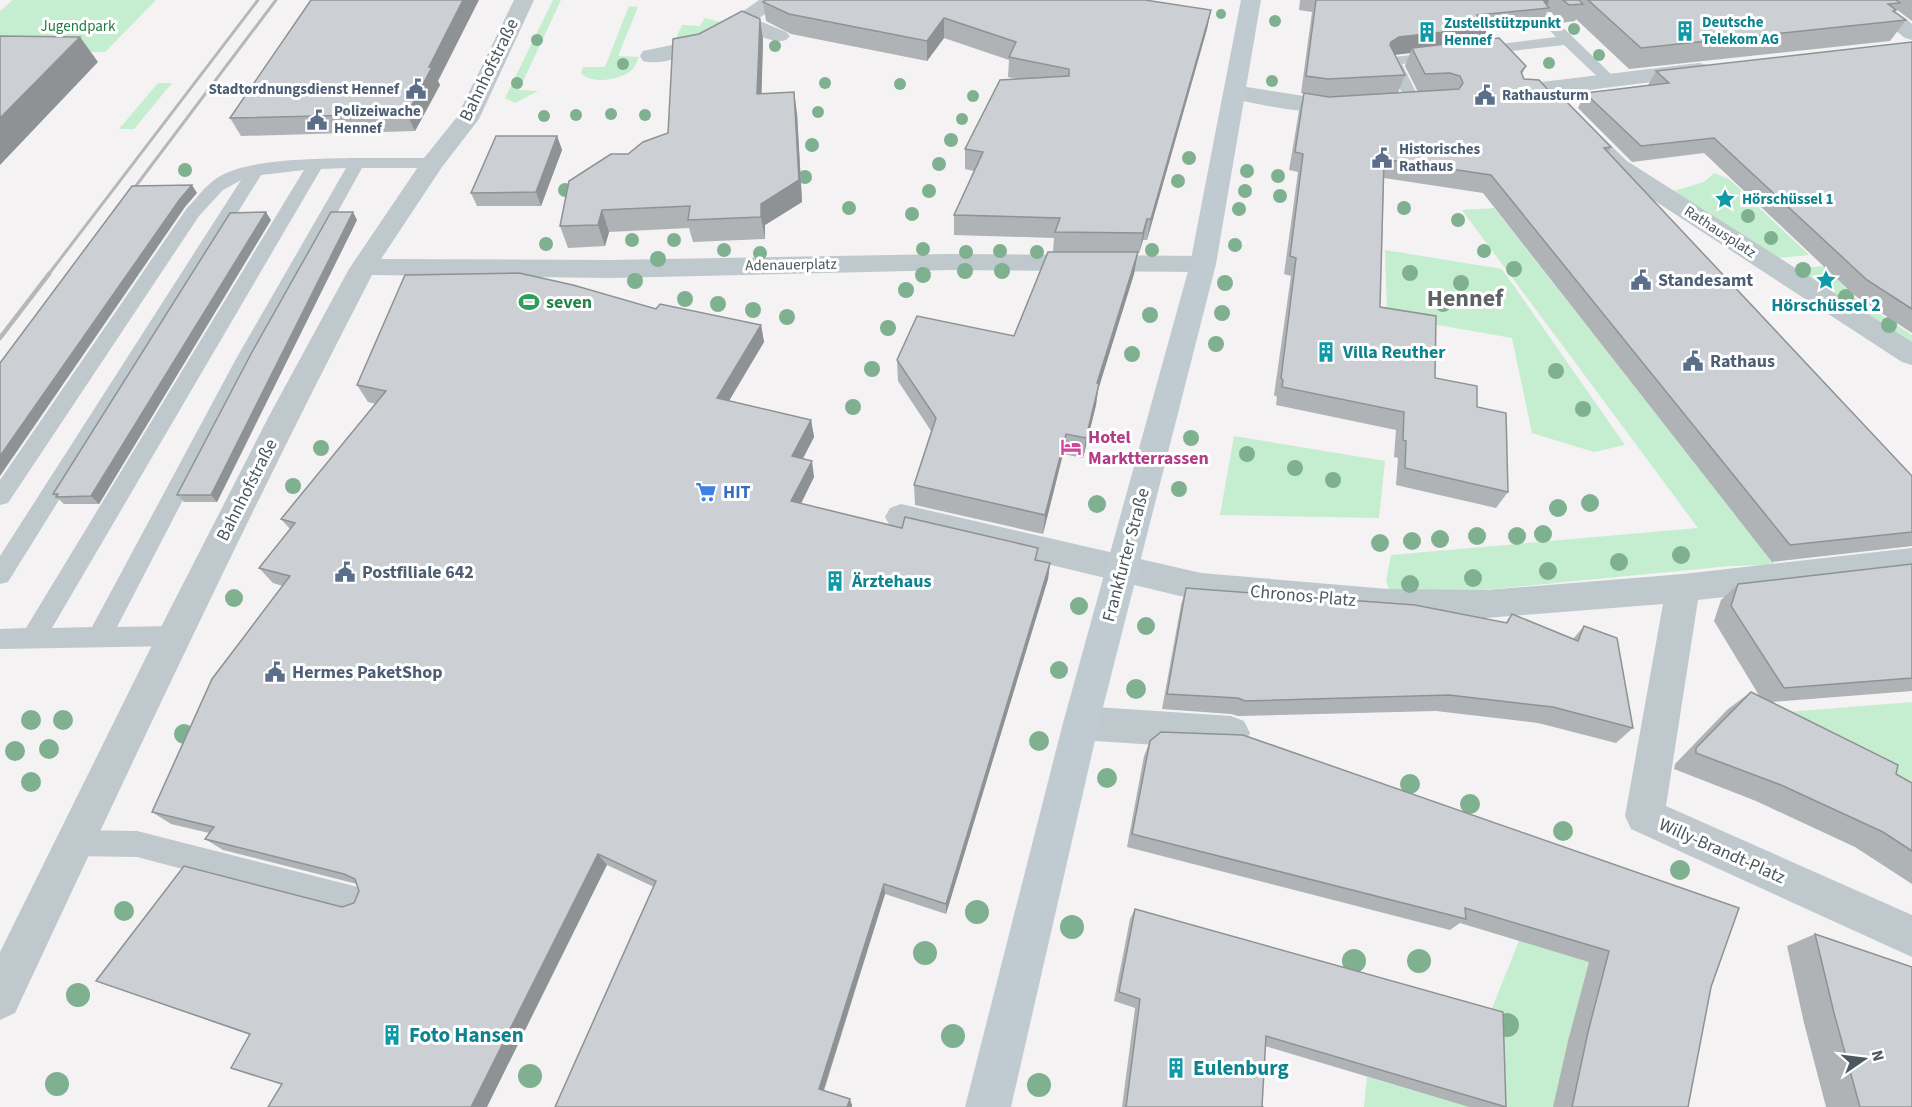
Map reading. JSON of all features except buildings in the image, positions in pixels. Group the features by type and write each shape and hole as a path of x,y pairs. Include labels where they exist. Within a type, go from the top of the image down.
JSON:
{"main road":[{"name":"Frankfurter Straße","path":"988,1107 1081,723 1203,264 1251,0"}],"street":[{"name":"Bahnhofstraße","path":"0,998 174,636 284,416 362,269 432,163 468,119 524,0"},
{"path":"651,56 689,48 742,21 773,0"},
{"path":"1868,0 1908,43"},
{"path":"742,21 779,36"},
{"path":"1609,80 1719,68"},
{"name":"Rathausplatz","path":"1609,80 1534,90 1572,118 1618,166 1912,356"},
{"path":"1234,92 1323,106 1436,101"},
{"name":"Adenauerplatz","path":"379,268 612,269 949,262 1203,264"},
{"path":"901,517 1122,569"},
{"path":"1683,588 1912,562"},
{"name":"Chronos-Platz","path":"1122,569 1201,587 1388,603 1486,604 1683,588"},
{"name":"Willy-Brandt-Platz","path":"1683,588 1645,816 1912,936"},
{"path":"1081,723 1231,733"}],"lane":[{"path":"1544,17 1609,80"},
{"path":"1391,103 1393,61 1568,40"},
{"path":"0,497 193,212 225,181 256,170 315,165 432,163"},
{"path":"33,638 315,165"},
{"path":"99,638 246,359 356,165"},
{"path":"0,575 256,170"},
{"path":"0,639 174,636"},
{"path":"74,843 137,844 358,901"}],"green space":[{"name":"Jugendpark","path":"13,0 156,0 105,52 0,51 0,11"},
{"path":"553,0 561,0 519,90 538,91 515,103 505,98"},
{"path":"629,6 638,7 618,56 639,57 634,67 613,79 599,80 586,77 581,73 583,67 605,67"},
{"path":"705,18 721,22 688,43 674,43 682,25 700,26"},
{"path":"158,83 172,83 134,129 119,129"},
{"path":"1714,173 1729,179 1809,255 1777,258 1674,191 1704,182"},
{"path":"1494,208 1775,565 1730,566 1471,591 1389,589 1386,581 1391,555 1698,528 1462,210"},
{"path":"1385,250 1502,269 1625,445 1594,452 1532,433 1512,338 1387,316"},
{"path":"1823,266 1849,291 1846,292 1912,335 1912,344 1794,269"},
{"path":"1234,436 1385,461 1379,518 1220,515"},
{"path":"1912,702 1912,808 1774,713"},
{"path":"1519,932 1594,952 1558,1107 1489,1107 1487,1021 1519,941"},
{"path":"1367,1077 1469,1107 1364,1107"}],"railway":[{"path":"48,275 258,0"},
{"path":"126,199 276,0"},
{"path":"0,338 49,274"}],"place":[{"name":"Deutsche Telekom AG","path":"1685,31"},
{"name":"Zustellstützpunkt Hennef","path":"1427,32"},
{"name":"Stadtordnungsdienst Hennef","path":"416,89"},
{"name":"Rathausturm","path":"1485,95"},
{"name":"Polizeiwache Hennef","path":"317,120"},
{"name":"Historisches Rathaus","path":"1382,158"},
{"name":"Hörschüssel 1","path":"1725,199"},
{"name":"Standesamt","path":"1641,280"},
{"name":"Hörschüssel 2","path":"1826,280"},
{"name":"seven","path":"529,302"},
{"name":"Villa Reuther","path":"1326,352"},
{"name":"Rathaus","path":"1693,361"},
{"name":"Hotel Marktterrassen","path":"1071,447"},
{"name":"HIT","path":"706,492"},
{"name":"Postfiliale 642","path":"345,572"},
{"name":"Ärztehaus","path":"835,581"},
{"name":"Hermes PaketShop","path":"275,672"},
{"name":"Foto Hansen","path":"392,1035"},
{"name":"Eulenburg","path":"1176,1068"}],"district":[{"name":"Hennef","path":"1465,298"}]}
